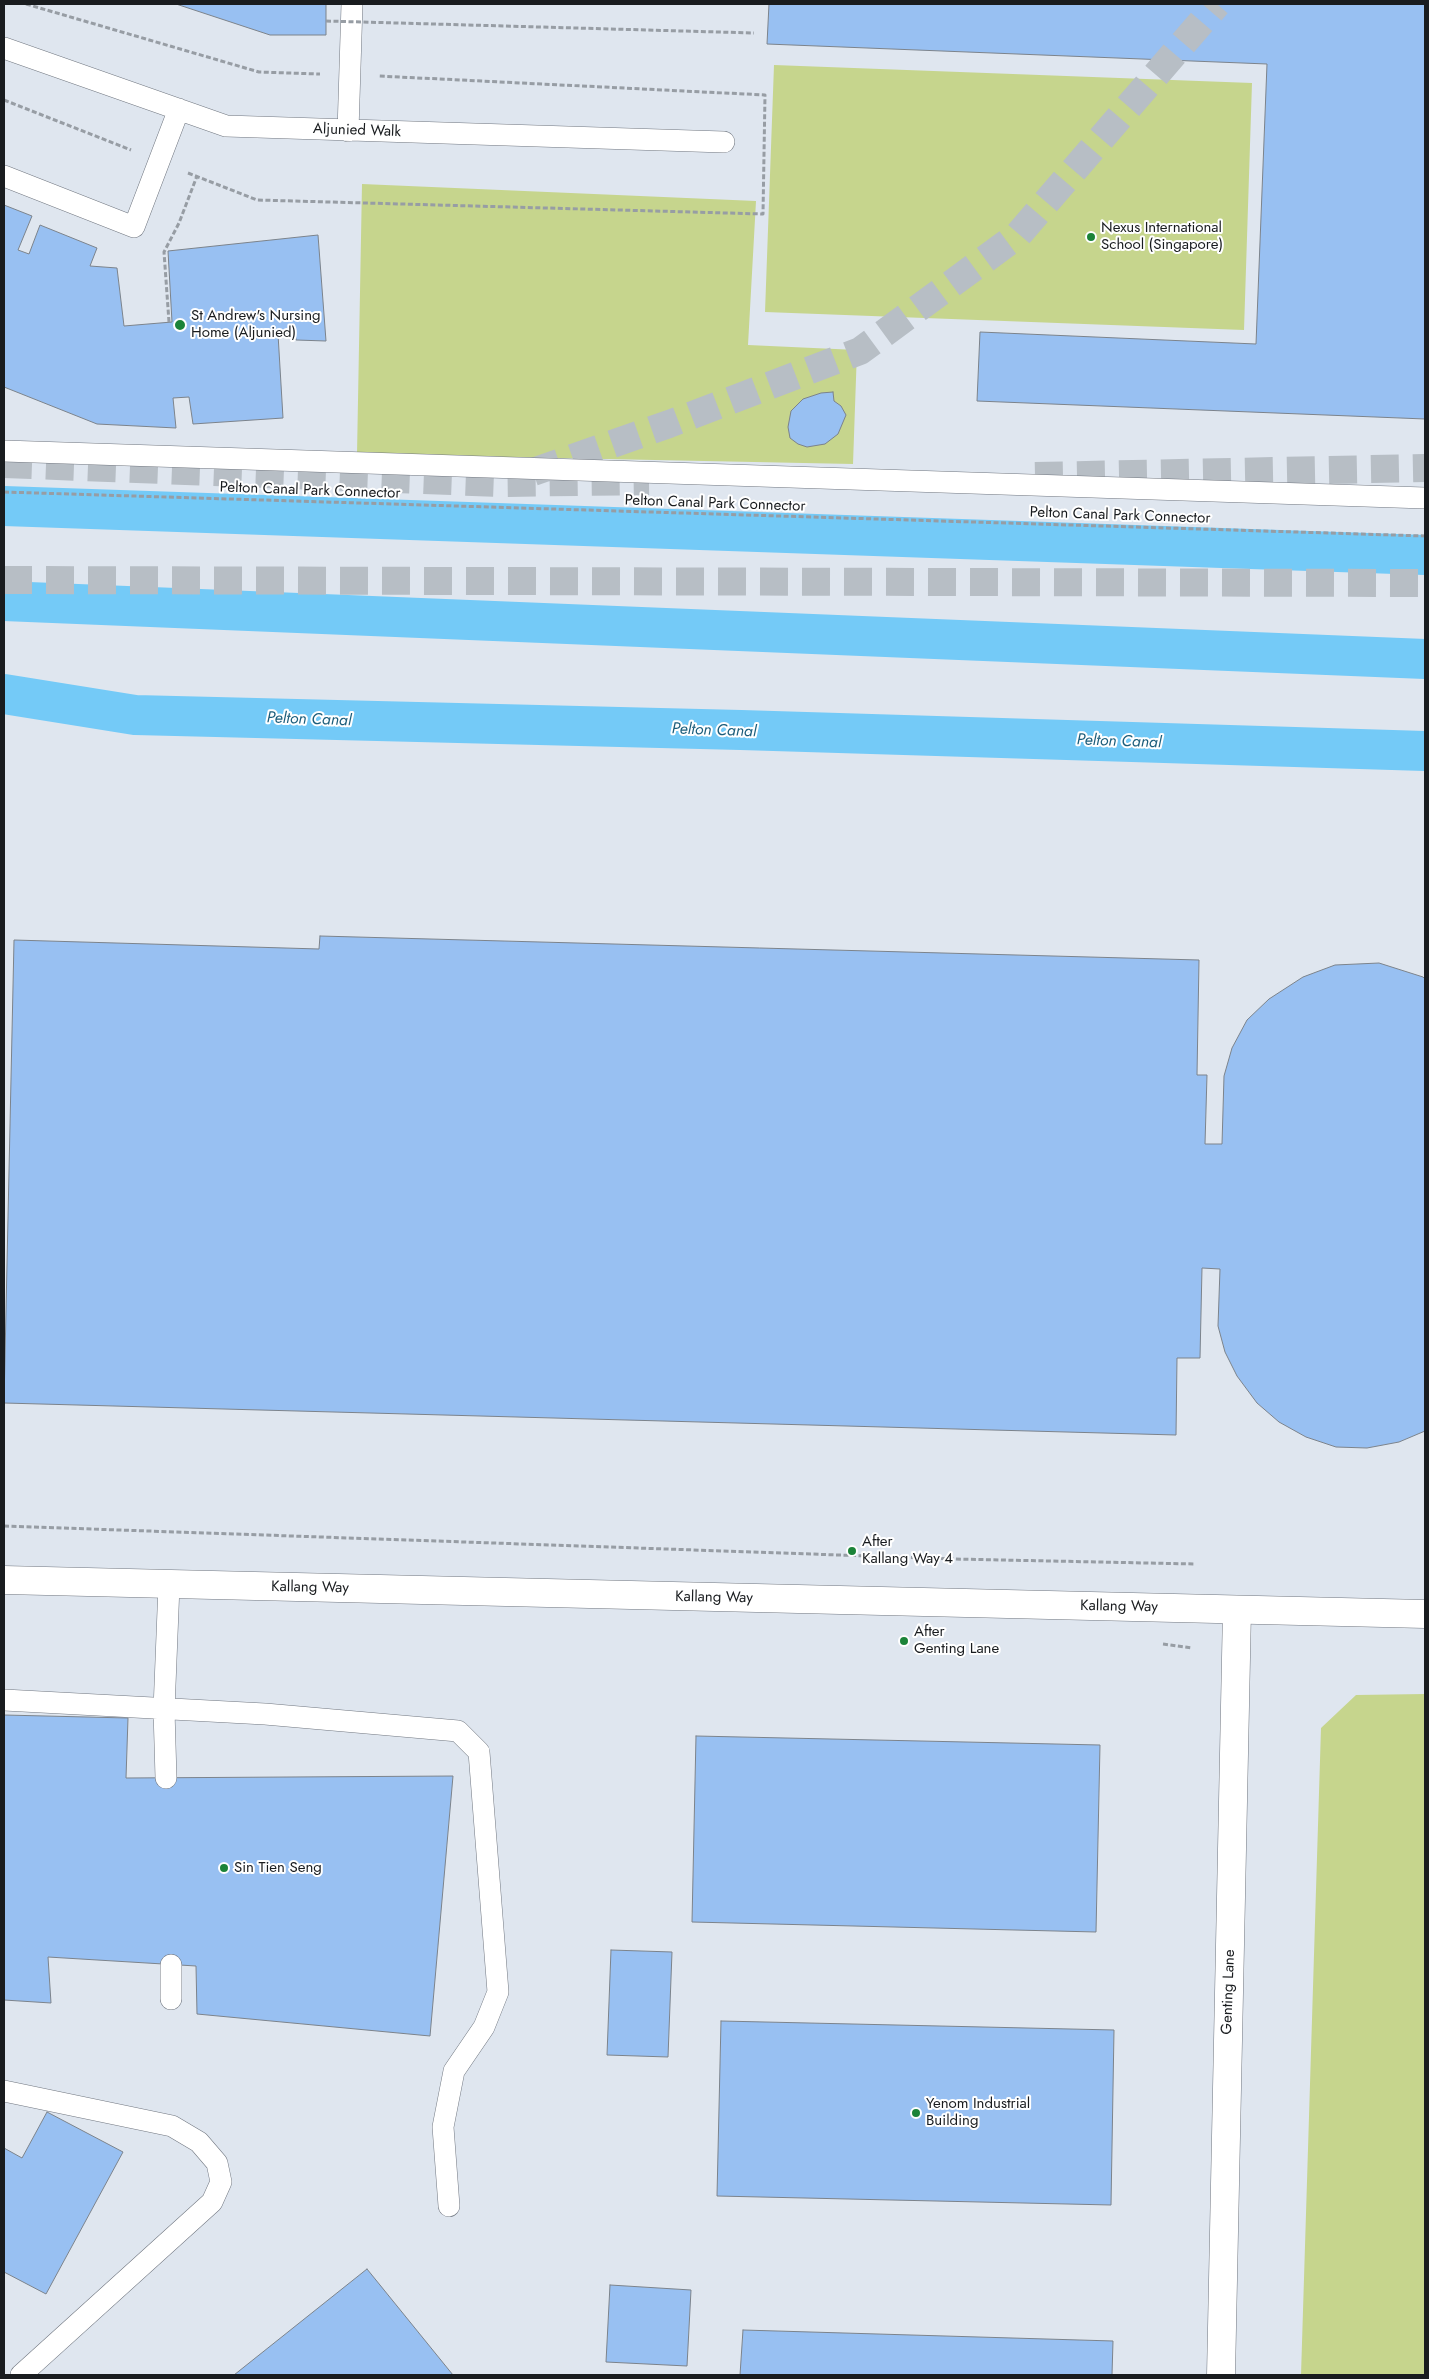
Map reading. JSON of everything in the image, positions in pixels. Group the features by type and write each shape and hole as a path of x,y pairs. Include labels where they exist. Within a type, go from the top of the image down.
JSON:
{"street":[{"name":"Kallang Way","path":"4,1580 1425,1614"},
{"name":"Genting Lane","path":"1222,2375 1237,1610"}],"lane":[{"path":"348,130 352,4"},
{"name":"Aljunied Walk","path":"4,48 226,126 724,142"},
{"path":"4,176 134,227 179,110"},
{"path":"4,451 1425,498"},
{"path":"166,1778 164,1710 170,1585"},
{"path":"4,1700 265,1714 458,1731 479,1752 498,1992 484,2027 454,2071 442,2127 449,2206"},
{"path":"171,1965 171,1999"},
{"path":"4,2091 172,2126 199,2142 217,2163 221,2182 212,2202 21,2375"}],"path":[{"path":"326,21 754,33"},
{"path":"168,322 164,252 179,223 197,176"},
{"name":"Pelton Canal Park Connector","path":"4,492 1425,536"},
{"path":"4,1526 954,1559 1195,1564"}],"green space":[{"path":"774,65 1252,83 1244,330 765,312"},
{"path":"362,184 756,201 748,345 857,350 853,464 357,454"},
{"path":"1425,1694 1425,2375 1301,2375 1321,1728 1356,1695"}],"building":[{"path":"176,4 326,4 326,35 270,35"},
{"path":"769,4 1425,4 1425,419 977,401 980,332 1256,344 1267,64 767,44"},
{"path":"4,205 32,216 18,250 29,254 40,225 97,248 90,266 117,268 124,326 172,322 168,251 318,235 326,341 296,340 295,333 278,334 283,418 193,424 189,397 173,398 176,428 97,424 4,387"},
{"path":"833,392 834,401 841,406 846,415 838,434 825,444 807,447 798,444 790,438 788,427 791,411 803,399 821,393"},
{"path":"320,936 1199,960 1197,1075 1207,1075 1205,1144 1222,1144 1224,1076 1232,1048 1247,1020 1269,999 1303,977 1335,965 1379,963 1423,977 1425,979 1425,1431 1399,1442 1367,1448 1336,1447 1306,1437 1279,1422 1257,1403 1237,1376 1225,1352 1218,1326 1220,1269 1202,1268 1200,1358 1177,1358 1176,1435 4,1403 14,940 319,949"},
{"name":"Sin Tien Seng","path":"4,1715 128,1718 126,1778 453,1776 430,2036 197,2014 196,1966 48,1957 51,2003 4,2000"},
{"path":"696,1736 1100,1745 1096,1932 692,1922"},
{"path":"611,1950 672,1952 668,2057 607,2055"},
{"name":"Yenom Industrial Building","path":"721,2021 1114,2030 1111,2205 717,2196"},
{"path":"47,2112 123,2152 46,2294 4,2272 4,2148 22,2158"},
{"path":"367,2269 453,2375 234,2375"},
{"path":"610,2285 691,2290 687,2366 606,2362"},
{"path":"743,2330 1113,2341 1112,2375 740,2375"}],"waterway":[{"name":"Pelton Canal","path":"4,506 1425,555"},
{"name":"Pelton Canal","path":"4,601 1425,659"},
{"name":"Pelton Canal","path":"4,694 135,715 741,730 1425,751"}],"tunnel":[{"path":"533,472 669,424 860,351 1018,235 1217,4"},
{"path":"4,464 501,483 649,481"},
{"path":"1035,476 1425,468"},
{"path":"4,580 1425,583"}],"place":[{"name":"Nexus International School (Singapore)","path":"1091,237"},
{"name":"St Andrew's Nursing Home (Aljunied)","path":"180,325"},
{"name":"After Kallang Way 4","path":"852,1551"},
{"name":"After Genting Lane","path":"904,1641"},
{"name":"Sin Tien Seng","path":"224,1868"},
{"name":"Yenom Industrial Building","path":"916,2113"}]}
